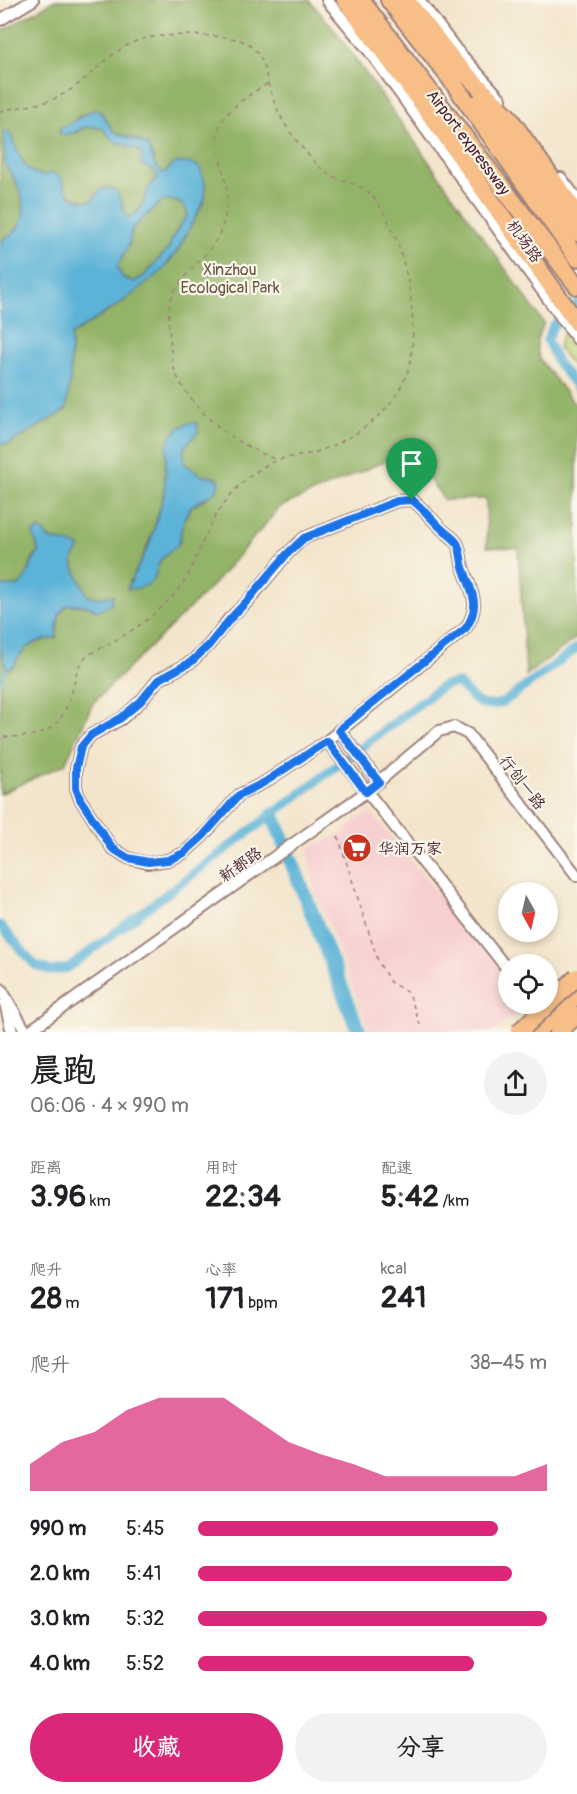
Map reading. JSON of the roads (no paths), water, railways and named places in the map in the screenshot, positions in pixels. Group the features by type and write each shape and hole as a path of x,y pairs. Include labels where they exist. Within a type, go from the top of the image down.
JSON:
{"highway":[{"path":"345,0 446,135 557,303 574,324"},
{"name":"Airport expressway","path":"361,0 577,286"},
{"name":"Airport expressway","path":"389,0 449,77 577,258"},
{"path":"406,0 456,64 508,116 577,214"},
{"path":"449,77 489,114 577,233"},
{"path":"519,1032 577,977"},
{"path":"536,1032 577,995"},
{"path":"560,1032 575,1016"}],"street":[{"path":"0,20 33,0"},
{"name":"机场路","path":"327,0 370,52 557,303"},
{"path":"419,0 455,48 517,115 577,200"},
{"path":"574,324 577,339"},
{"path":"412,500 455,540 462,554 463,568 473,592 475,608 472,618 466,628 341,734 329,744 239,795 203,836 184,853 168,860 148,862 128,858 112,848 80,799 76,788 76,768 81,747 91,735 121,718 141,701 158,680 191,662 209,645 287,554 304,538 397,501 412,500"},
{"name":"新都路","path":"27,1032 366,792 439,731 454,727 468,734"},
{"path":"341,734 379,782"},
{"name":"行创一路","path":"468,734 577,876"},
{"path":"329,744 498,957"},
{"path":"1,988 27,1032"},
{"path":"1,988 12,1032"}],"water":[{"path":"94,110 101,112 114,132 148,145 155,165 162,173 179,162 199,166 205,182 205,199 178,250 161,272 121,303 71,335 70,382 66,410 9,444 0,444 0,241 21,224 24,208 20,191 6,166 4,132 9,132 29,170 43,175 52,173 62,178 68,193 80,200 92,201 101,189 109,188 117,191 127,217 132,216 139,210 150,187 158,177 151,169 141,165 142,155 139,150 114,141 102,128 88,127 60,134 60,128","holes":["163,200 181,204 188,214 174,235 169,248 144,276 134,282 123,278 117,267 129,245 132,229"]},
{"path":"189,423 197,423 198,432 184,449 185,464 203,476 219,480 219,485 213,493 187,512 179,544 161,560 152,581 142,587 127,589 149,545 164,495 167,446 171,436 178,428"},
{"path":"40,529 48,538 80,547 73,559 74,568 88,596 102,598 113,595 111,604 97,611 82,605 67,605 59,615 56,638 35,643 25,649 13,667 6,669 0,647 0,586 19,586 23,582 39,552 33,533"}],"waterway":[{"path":"577,304 553,326 547,340 557,362 577,387"},
{"path":"0,925 35,965 51,971 68,968 444,685 458,683 473,699 483,704 504,702 577,648"},
{"path":"0,683 6,669"},
{"path":"273,815 359,1032"}],"place":[{"name":"华润万家","path":"357,848"}],"park label":[{"name":"Xinzhou Ecological Park","path":"230,278"}]}
